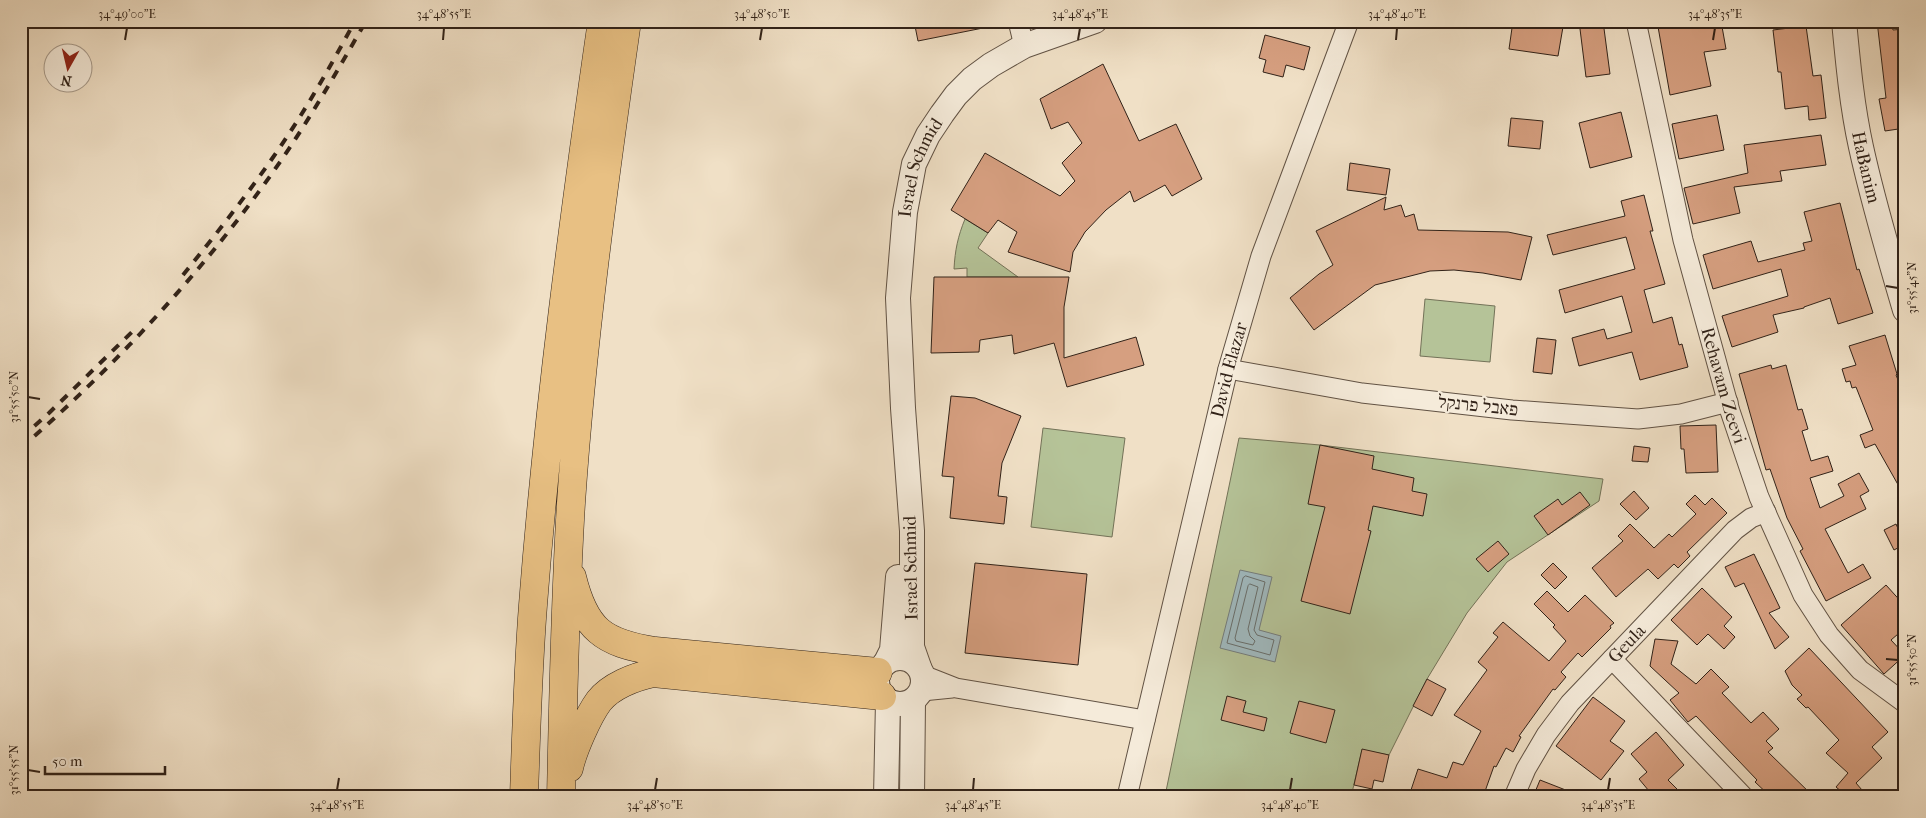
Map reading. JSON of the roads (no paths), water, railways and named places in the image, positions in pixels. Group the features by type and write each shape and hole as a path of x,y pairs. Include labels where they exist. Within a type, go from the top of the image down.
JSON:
{"main road":[{"path":"524,797 534,597 553,393 574,212 602,21"},
{"path":"563,797 571,502 599,215 627,21"},
{"path":"568,561 579,604 588,619 601,633 628,647 883,683"},
{"path":"563,797 570,763 577,744 599,701 618,686 636,677 653,672 883,683"},
{"path":"512,797 527,720"}],"street":[{"path":"1018,21 1024,46"},
{"name":"Israel Schmid","path":"912,797 919,683 912,647 912,531 903,408 898,298 905,212 914,164 928,135 956,95 972,79 991,65 1024,46 1095,21"},
{"name":"Rehavam Zeevi","path":"1636,21 1683,240 1728,402 1766,512 1803,595 1829,635 1860,670 1905,703"},
{"name":"HaBanim","path":"1844,21 1849,72 1860,146 1905,310"},
{"name":"David Elazar","path":"1127,797 1228,369 1261,256 1349,24"},
{"name":"פאבל פרנקל","path":"1228,369 1362,392 1512,410 1638,420 1681,414 1728,402"},
{"name":"Israel Schmid","path":"886,797 883,683 892,650 898,581 903,408"},
{"name":"Geula","path":"1514,797 1526,769 1546,735 1570,703 1735,530 1751,518 1766,512"},
{"path":"900,658 914,662 919,683 901,705 883,683 900,658"},
{"path":"1612,659 1744,797"},
{"path":"919,683 1145,720"}],"water":[{"path":"1240,570 1272,577 1259,630 1281,636 1275,662 1220,648"}],"railway":[{"path":"183,275 241,201 283,143 304,111 355,21"},
{"path":"21,448 123,352 216,247 286,154 366,21"},
{"path":"21,438 136,328"}]}
